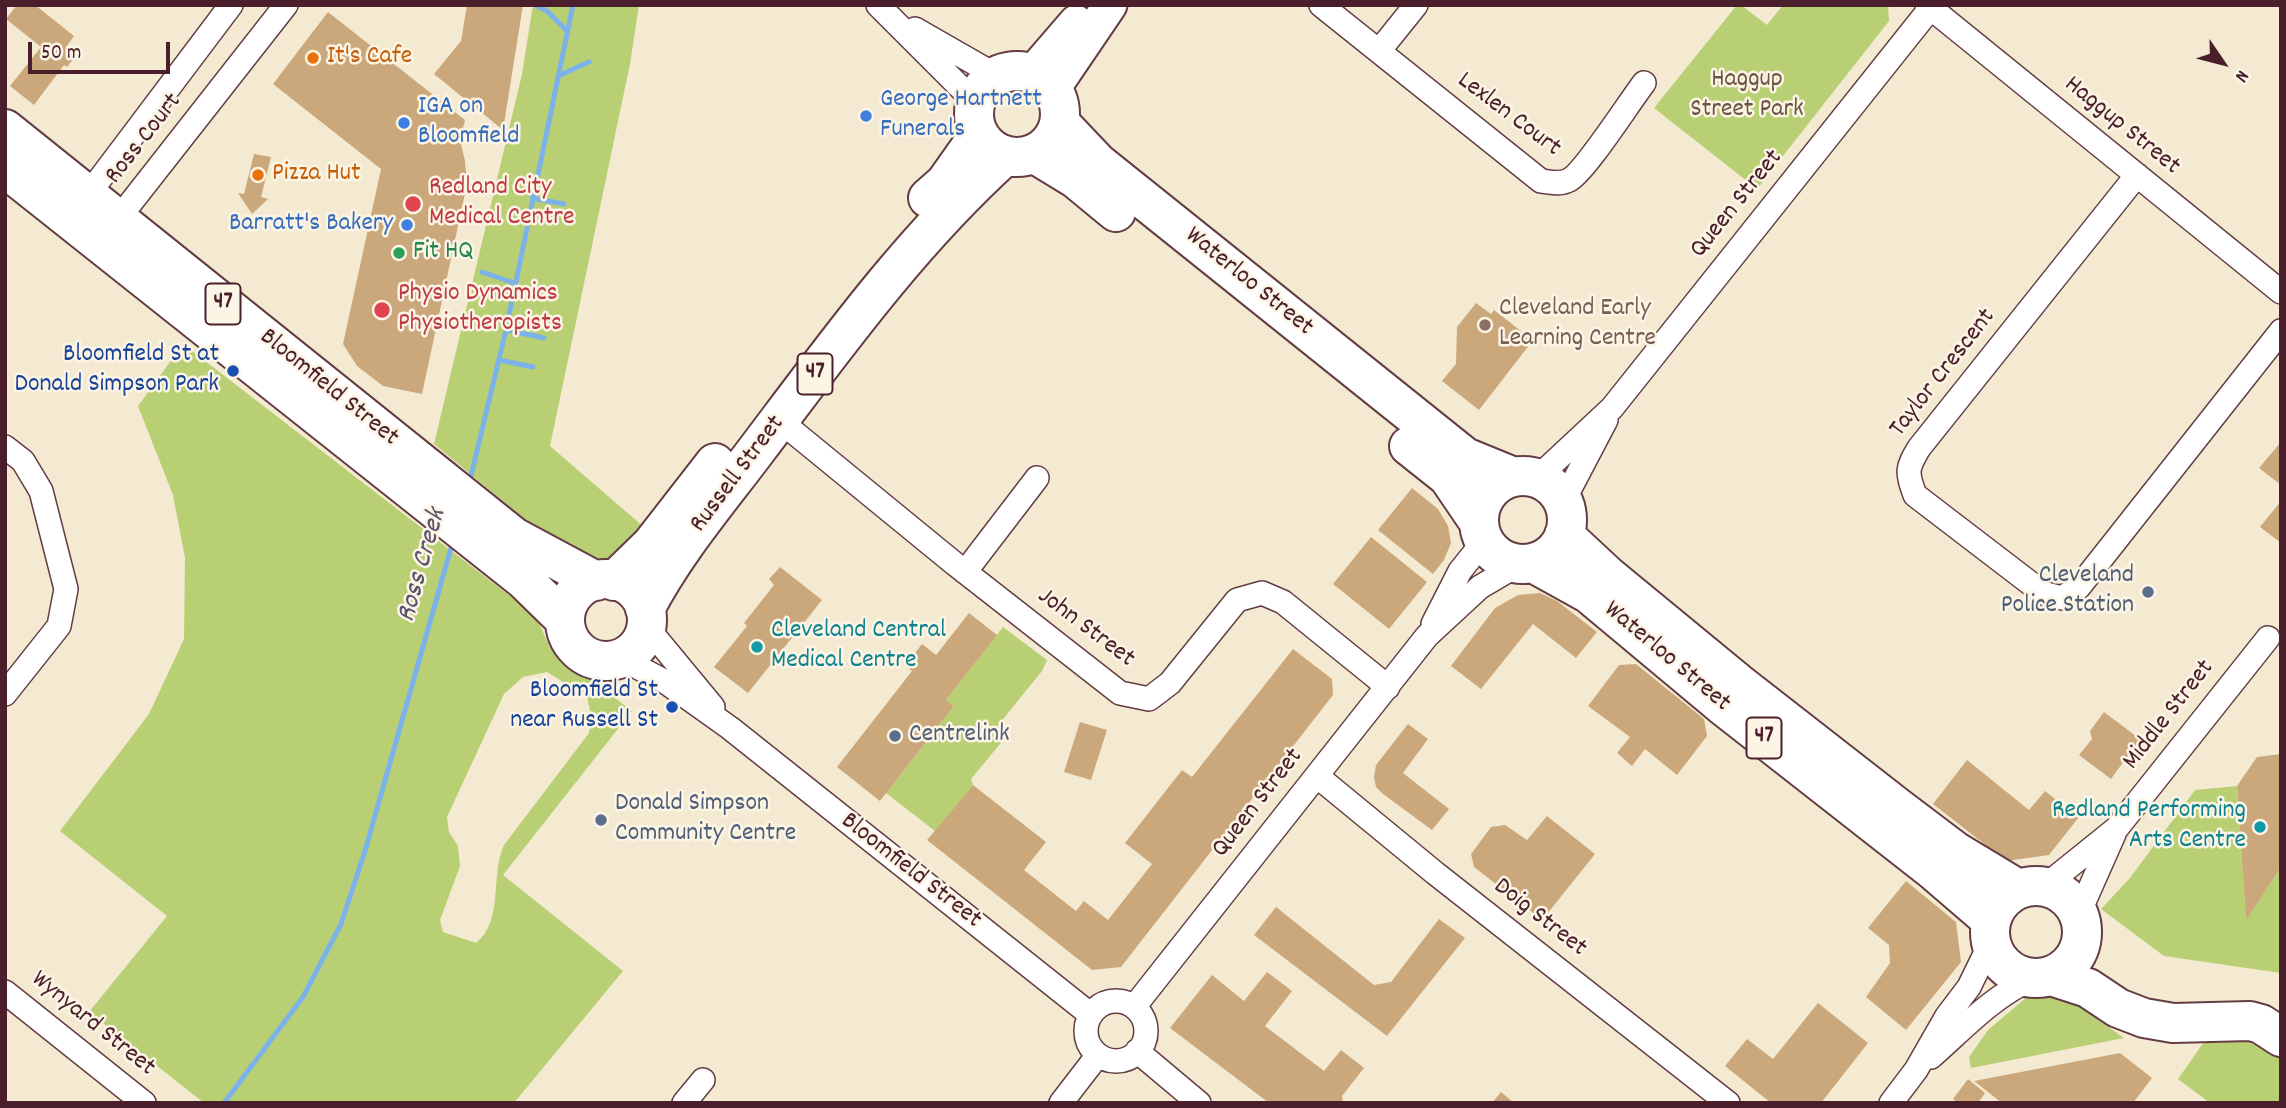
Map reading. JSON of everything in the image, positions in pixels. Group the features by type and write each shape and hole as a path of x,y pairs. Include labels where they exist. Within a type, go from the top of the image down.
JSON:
{"highway":[{"name":"Russell Street","path":"645,617 674,561 779,420 913,248 961,196 1017,114"},
{"name":"Russell Street","path":"605,581 652,544 914,211 1017,114"},
{"name":"Waterloo Street","path":"1017,114 1098,163 1465,457 1545,498 1608,576 1738,683 1955,851 2031,887"},
{"name":"Waterloo Street","path":"1017,114 1076,179 1448,477 1481,531"},
{"name":"Bloomfield Street","path":"5,129 78,207 484,530 523,579 565,620"},
{"name":"Bloomfield Street","path":"5,168 78,207"},
{"path":"1481,531 1480,509 1493,488 1545,498 1557,548 1546,558 1526,564"},
{"name":"Bloomfield Street","path":"484,530 514,537 605,581"},
{"name":"47","path":"1481,531 1493,553 1505,561 1526,564"},
{"name":"Waterloo Street","path":"1526,564 1589,594 1722,705 1934,871 1991,932"},
{"name":"47","path":"605,581 633,590 645,617 638,646 620,658 608,661 596,660 575,648 568,638 565,620 567,607 583,586 605,581"},
{"path":"1991,932 1996,907 2006,896 2031,887"},
{"name":"47","path":"2031,887 2065,896 2080,929 2115,976 2144,992 2175,999 2238,995 2281,1009"},
{"path":"2041,977 2069,964 2080,929"},
{"name":"47","path":"1991,932 1996,957 2017,975 2041,977 2088,988 2118,1008 2144,1018 2173,1023 2250,1021 2261,1024 2281,1037"}],"main road":[{"name":"Russell Street","path":"1017,114 1091,5"},
{"name":"Russell Street","path":"1017,114 1110,5"}],"street":[{"name":"Ross Court","path":"78,207 231,5"},
{"name":"Ross Court","path":"109,231 286,5"},
{"name":"Lexlen Court","path":"1321,5 1541,181 1557,183 1571,180 1644,83"},
{"path":"1379,51 1416,5"},
{"name":"Haggup Street","path":"1930,6 2281,292"},
{"name":"Queen Street","path":"1545,498 1612,408 1930,6"},
{"name":"Waterloo Street","path":"885,10 1017,114"},
{"name":"Waterloo Street","path":"885,10 1017,114"},
{"name":"Taylor Crescent","path":"2137,175 1919,448 1907,467 1915,495 2043,593 2062,598 2079,587 2281,331"},
{"name":"Queen Street","path":"1545,498 1612,408"},
{"name":"John Street","path":"779,420 1119,693 1149,699 1170,683 1237,600 1262,593 1283,602 1388,687"},
{"path":"5,447 23,461 41,491 66,589 59,626 5,694"},
{"path":"965,572 1037,478"},
{"name":"Queen Street","path":"1427,636 1481,531"},
{"name":"Queen Street","path":"1134,1007 1427,636 1480,587 1526,564"},
{"name":"Bloomfield Street","path":"645,617 730,728"},
{"name":"Middle Street","path":"2031,887 2117,828 2268,638"},
{"name":"Bloomfield Street","path":"620,658 664,681 730,728 1091,1015"},
{"name":"Doig Street","path":"1317,776 1435,873 1728,1103"},
{"name":"Middle Street","path":"2080,929 2117,828"},
{"path":"1891,1103 1916,1070 1947,1016 1969,987 1991,932"},
{"path":"1916,1070 2010,988 2041,977"},
{"name":"Wynyard Street","path":"5,992 144,1103"},
{"path":"1115,1001 1134,1007 1144,1023 1145,1033 1137,1051 1131,1057 1114,1061 1098,1055 1087,1041 1087,1023 1091,1015 1106,1003 1115,1001"},
{"path":"1137,1051 1199,1103"},
{"path":"1062,1103 1098,1055"},
{"path":"684,1103 703,1080"}],"green space":[{"path":"533,5 639,5 630,64 550,446 645,528 622,554 607,560 572,558 434,444 522,74"},
{"name":"Haggup Street Park","path":"1737,5 1741,5 1767,25 1783,5 1888,5 1889,21 1757,189 1654,108"},
{"path":"183,344 536,616 550,648 632,711 503,875 623,971 514,1103 204,1103 89,1012 167,916 60,831 149,714 184,639 185,558 173,495 138,406","holes":["547,672 587,697 591,715 589,733 504,845 493,910 485,934 476,943 443,932 440,920 460,866 458,846 449,832 447,817 504,694 523,677"]},
{"path":"1003,627 1047,660 1042,671 995,729 1005,738 971,779 973,785 935,831 886,793 954,706 946,700"},
{"path":"2237,786 2246,919 2281,867 2281,973 2164,956 2101,909 2130,878 2195,790"},
{"path":"2063,995 2124,1038 1971,1068 1969,1057 1988,1030 2027,997"},
{"path":"2232,1036 2281,1055 2281,1103 2210,1103 2178,1079 2206,1039"}],"building":[{"path":"17,5 35,5 74,36 67,46 77,54 67,67 64,65 34,105 10,86 41,47 6,19"},
{"path":"467,5 523,5 503,130 434,74 461,41"},
{"path":"328,12 465,120 460,140 467,184 422,394 383,386 357,366 343,344 381,169 273,84"},
{"name":"Pizza Hut","path":"254,154 271,157 261,197 268,199 252,214 238,193 244,194"},
{"path":"1476,303 1491,314 1494,310 1530,338 1527,342 1530,344 1479,410 1442,381 1456,364 1457,327"},
{"path":"2281,442 2281,485 2259,468"},
{"path":"1412,488 1438,509 1448,526 1451,543 1444,560 1433,574 1378,530"},
{"path":"2281,501 2281,543 2260,527"},
{"path":"1371,537 1427,582 1389,629 1333,584"},
{"name":"Cleveland Central Medical Centre","path":"780,567 822,600 748,693 714,667 747,626 744,623 774,585 769,579"},
{"path":"1540,593 1557,601 1597,632 1576,658 1533,624 1481,689 1451,666 1495,608 1518,595"},
{"name":"Centrelink","path":"969,613 997,635 946,700 954,706 880,801 837,767 912,671 905,666 922,644 936,655"},
{"path":"1293,649 1332,679 1333,695 1121,967 1092,970 927,840 973,785 1046,842 1024,870 1076,911 1084,901 1108,920 1152,864 1125,843 1182,770 1192,777"},
{"path":"1636,664 1704,719 1707,736 1677,775 1645,749 1632,766 1617,753 1630,737 1588,706 1619,665"},
{"path":"2104,712 2140,739 2111,779 2079,755 2092,739 2090,731"},
{"path":"1080,722 1107,730 1091,780 1064,772"},
{"path":"1408,724 1428,739 1403,773 1449,809 1432,830 1376,787 1376,765"},
{"name":"Redland Performing Arts Centre","path":"2281,754 2281,867 2246,920 2237,786 2257,757"},
{"path":"1967,760 2029,810 2045,791 2079,817 2049,855 2006,861 1933,804"},
{"path":"1547,816 1595,854 1547,914 1536,915 1474,867 1471,854 1491,827 1505,825 1527,840"},
{"path":"1906,881 1956,922 1961,962 1906,1030 1866,997 1890,963 1889,945 1868,928"},
{"path":"1276,907 1374,985 1391,982 1439,919 1465,938 1387,1036 1254,935"},
{"path":"1267,972 1292,991 1265,1026 1324,1071 1341,1050 1364,1068 1342,1096 1343,1103 1269,1103 1170,1028 1212,975 1244,1001"},
{"path":"1818,1003 1868,1043 1821,1103 1771,1103 1725,1066 1747,1039 1773,1059"},
{"path":"2120,1053 2152,1078 2133,1103 2002,1103 1974,1081"},
{"path":"1968,1079 1985,1093 1978,1103 1958,1103 1953,1099"},
{"path":"1501,1092 1514,1103 1492,1103"}],"waterway":[{"name":"Ross Creek","path":"469,484 506,330 573,5"},
{"path":"537,6 547,11 567,31"},
{"path":"558,76 589,62"},
{"path":"532,198 564,204"},
{"path":"482,272 514,283"},
{"path":"506,330 544,338"},
{"path":"499,360 533,367"},
{"name":"Ross Creek","path":"224,1103 303,997 341,924 365,851 453,541"}],"place":[{"name":"It's Cafe","path":"313,58"},
{"name":"George Hartnett Funerals","path":"866,116"},
{"name":"IGA on Bloomfield","path":"404,123"},
{"name":"Pizza Hut","path":"258,175"},
{"name":"Redland City Medical Centre","path":"413,204"},
{"name":"Barratt's Bakery","path":"407,225"},
{"name":"Fit HQ","path":"399,253"},
{"name":"Physio Dynamics Physiotheropists","path":"382,310"},
{"name":"Cleveland Early Learning Centre","path":"1485,325"},
{"name":"Bloomfield St at Donald Simpson Park","path":"233,371"},
{"name":"Cleveland Police Station","path":"2148,592"},
{"name":"Cleveland Central Medical Centre","path":"757,647"},
{"name":"Bloomfield St near Russell St","path":"672,707"},
{"name":"Centrelink","path":"895,736"},
{"name":"Donald Simpson Community Centre","path":"601,820"},
{"name":"Redland Performing Arts Centre","path":"2260,827"}]}
